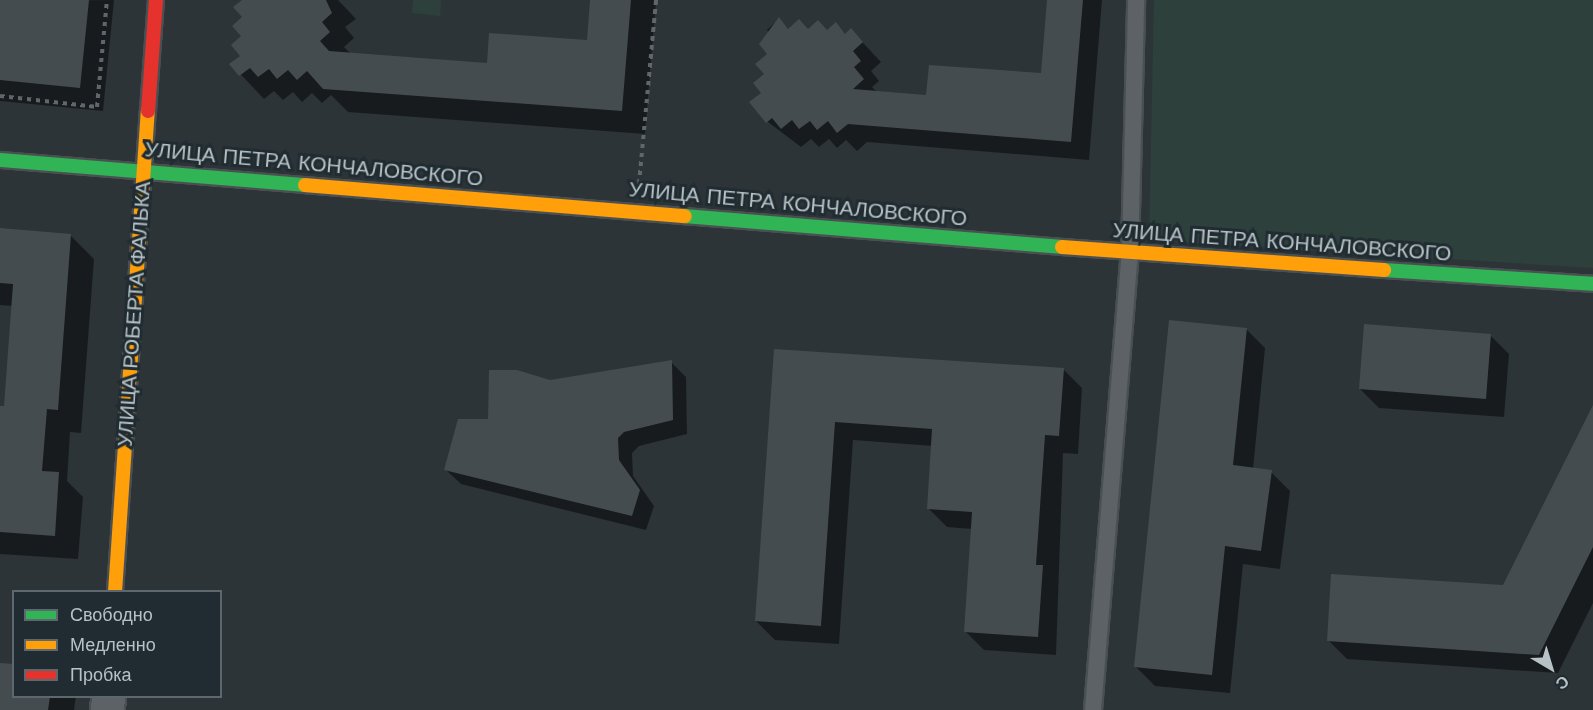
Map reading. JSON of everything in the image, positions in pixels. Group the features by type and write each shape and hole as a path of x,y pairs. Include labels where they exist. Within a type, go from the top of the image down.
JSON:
{"street":[{"name":"УЛИЦА РОБЕРТА ФАЛЬКА","path":"115,590 156,0"},
{"name":"УЛИЦА ПЕТРА КОНЧАЛОВСКОГО","path":"0,160 1130,253 1593,284"}],"lane":[{"path":"1093,710 1130,253 1136,0"}],"path":[{"path":"0,96 97,106 107,0"},
{"path":"637,212 656,0"}],"green space":[{"path":"413,0 441,0 440,16 412,13"},
{"path":"1154,0 1593,0 1593,268 1149,240"}],"building":[{"path":"0,0 89,0 80,88 0,80"},
{"path":"242,0 326,0 332,13 322,22 330,32 320,41 329,51 487,63 489,33 587,40 590,0 631,0 622,111 323,89 307,71 297,80 288,70 277,79 269,69 258,77 250,68 239,76 229,64 240,56 231,45 241,36 232,26 242,17 233,7"},
{"path":"1047,0 1083,0 1071,142 848,124 837,133 828,121 817,130 810,121 799,129 792,120 781,129 772,118 766,123 749,102 761,93 753,83 764,74 755,64 767,54 759,44 779,17 788,29 799,19 808,29 818,20 827,30 836,22 845,34 851,28 863,42 853,51 861,61 854,67 864,79 853,89 926,95 929,65 1041,73"},
{"path":"0,228 71,234 58,410 47,409 42,471 59,472 55,536 0,532 0,406 4,406 13,284 0,283"},
{"path":"1169,320 1247,328 1233,465 1272,470 1261,551 1225,546 1212,675 1134,667"},
{"path":"1364,324 1491,334 1486,399 1359,389"},
{"path":"774,349 1064,368 1059,436 1045,435 1036,565 1043,565 1038,637 964,632 972,512 927,509 932,429 835,422 821,626 755,621"},
{"path":"672,360 673,420 624,432 618,438 619,460 640,490 632,516 444,470 458,419 488,419 489,370 517,370 550,380"},
{"path":"1593,405 1593,547 1539,655 1327,641 1331,574 1503,585"},
{"path":"0,663 12,664 12,698 50,698 48,710 0,710"}],"traffic: fast":[{"path":"0,160 305,185"},
{"path":"685,216 1062,247"},
{"path":"1384,270 1593,284"}],"traffic: slow":[{"path":"115,590 148,111"},
{"path":"305,185 685,216"},
{"path":"1062,247 1384,270"}],"traffic: jam":[{"path":"148,111 156,0"}]}
